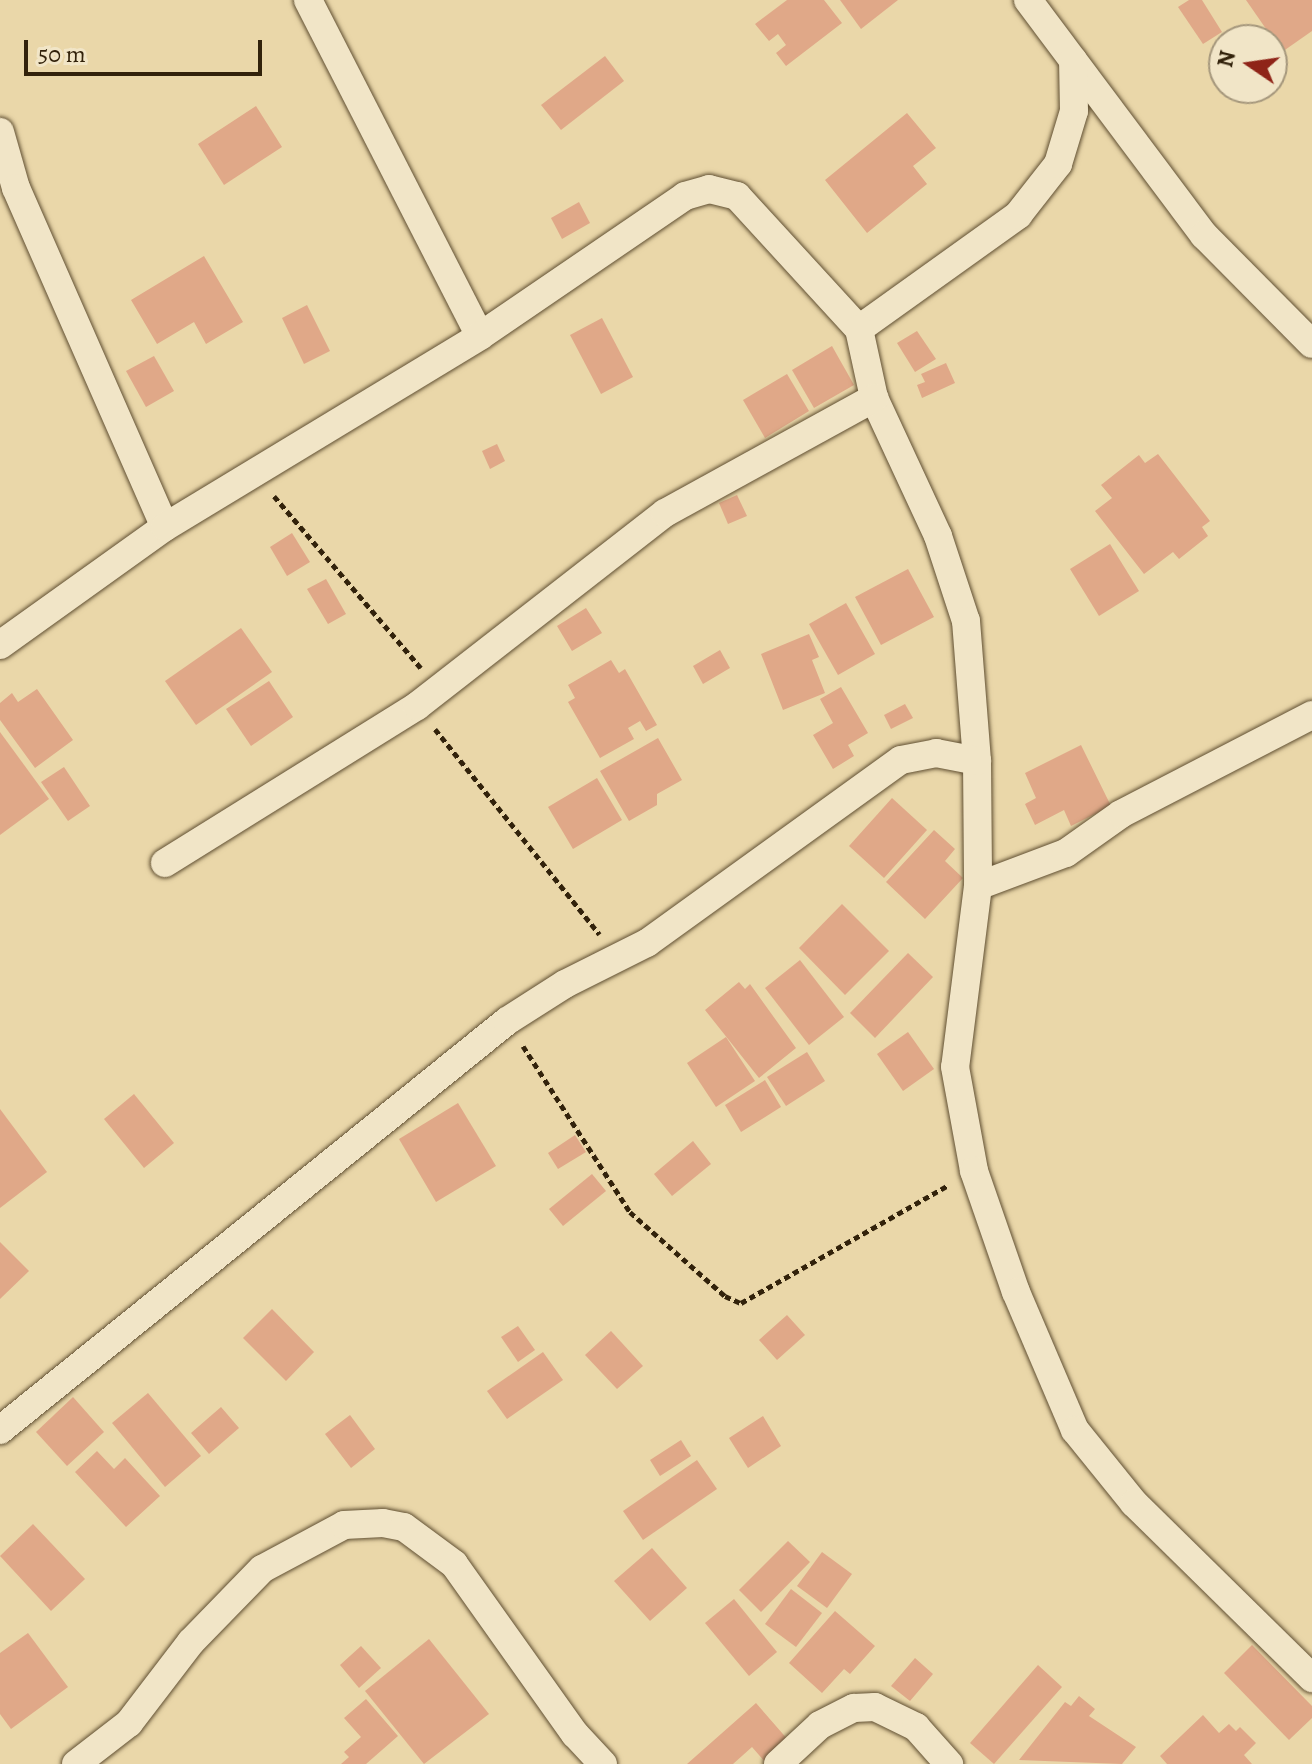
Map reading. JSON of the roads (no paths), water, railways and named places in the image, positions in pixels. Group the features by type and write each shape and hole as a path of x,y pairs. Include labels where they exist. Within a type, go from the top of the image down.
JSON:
{"street":[{"path":"308,0 480,336"},
{"path":"1028,0 1204,235 1312,344"},
{"path":"859,329 1018,215 1058,164 1074,111 1073,60"},
{"path":"0,132 16,188 165,527"},
{"path":"0,645 165,527 480,336 685,196 709,189 737,196 859,329 874,398 938,536 966,621 977,761 978,886 955,1067 974,1171 1016,1292 1075,1430 1134,1503 1312,1678"},
{"path":"165,863 428,698 665,513 874,398"},
{"path":"978,886 1066,853 1121,814 1312,715"},
{"path":"0,1430 507,1021 647,943 901,760 936,753 977,761"},
{"path":"76,1764 129,1723 191,1642 262,1569 344,1525 383,1523 404,1527 454,1564 547,1696 603,1764"},
{"path":"778,1764 820,1725 854,1708 875,1707 916,1727 949,1764"}]}
